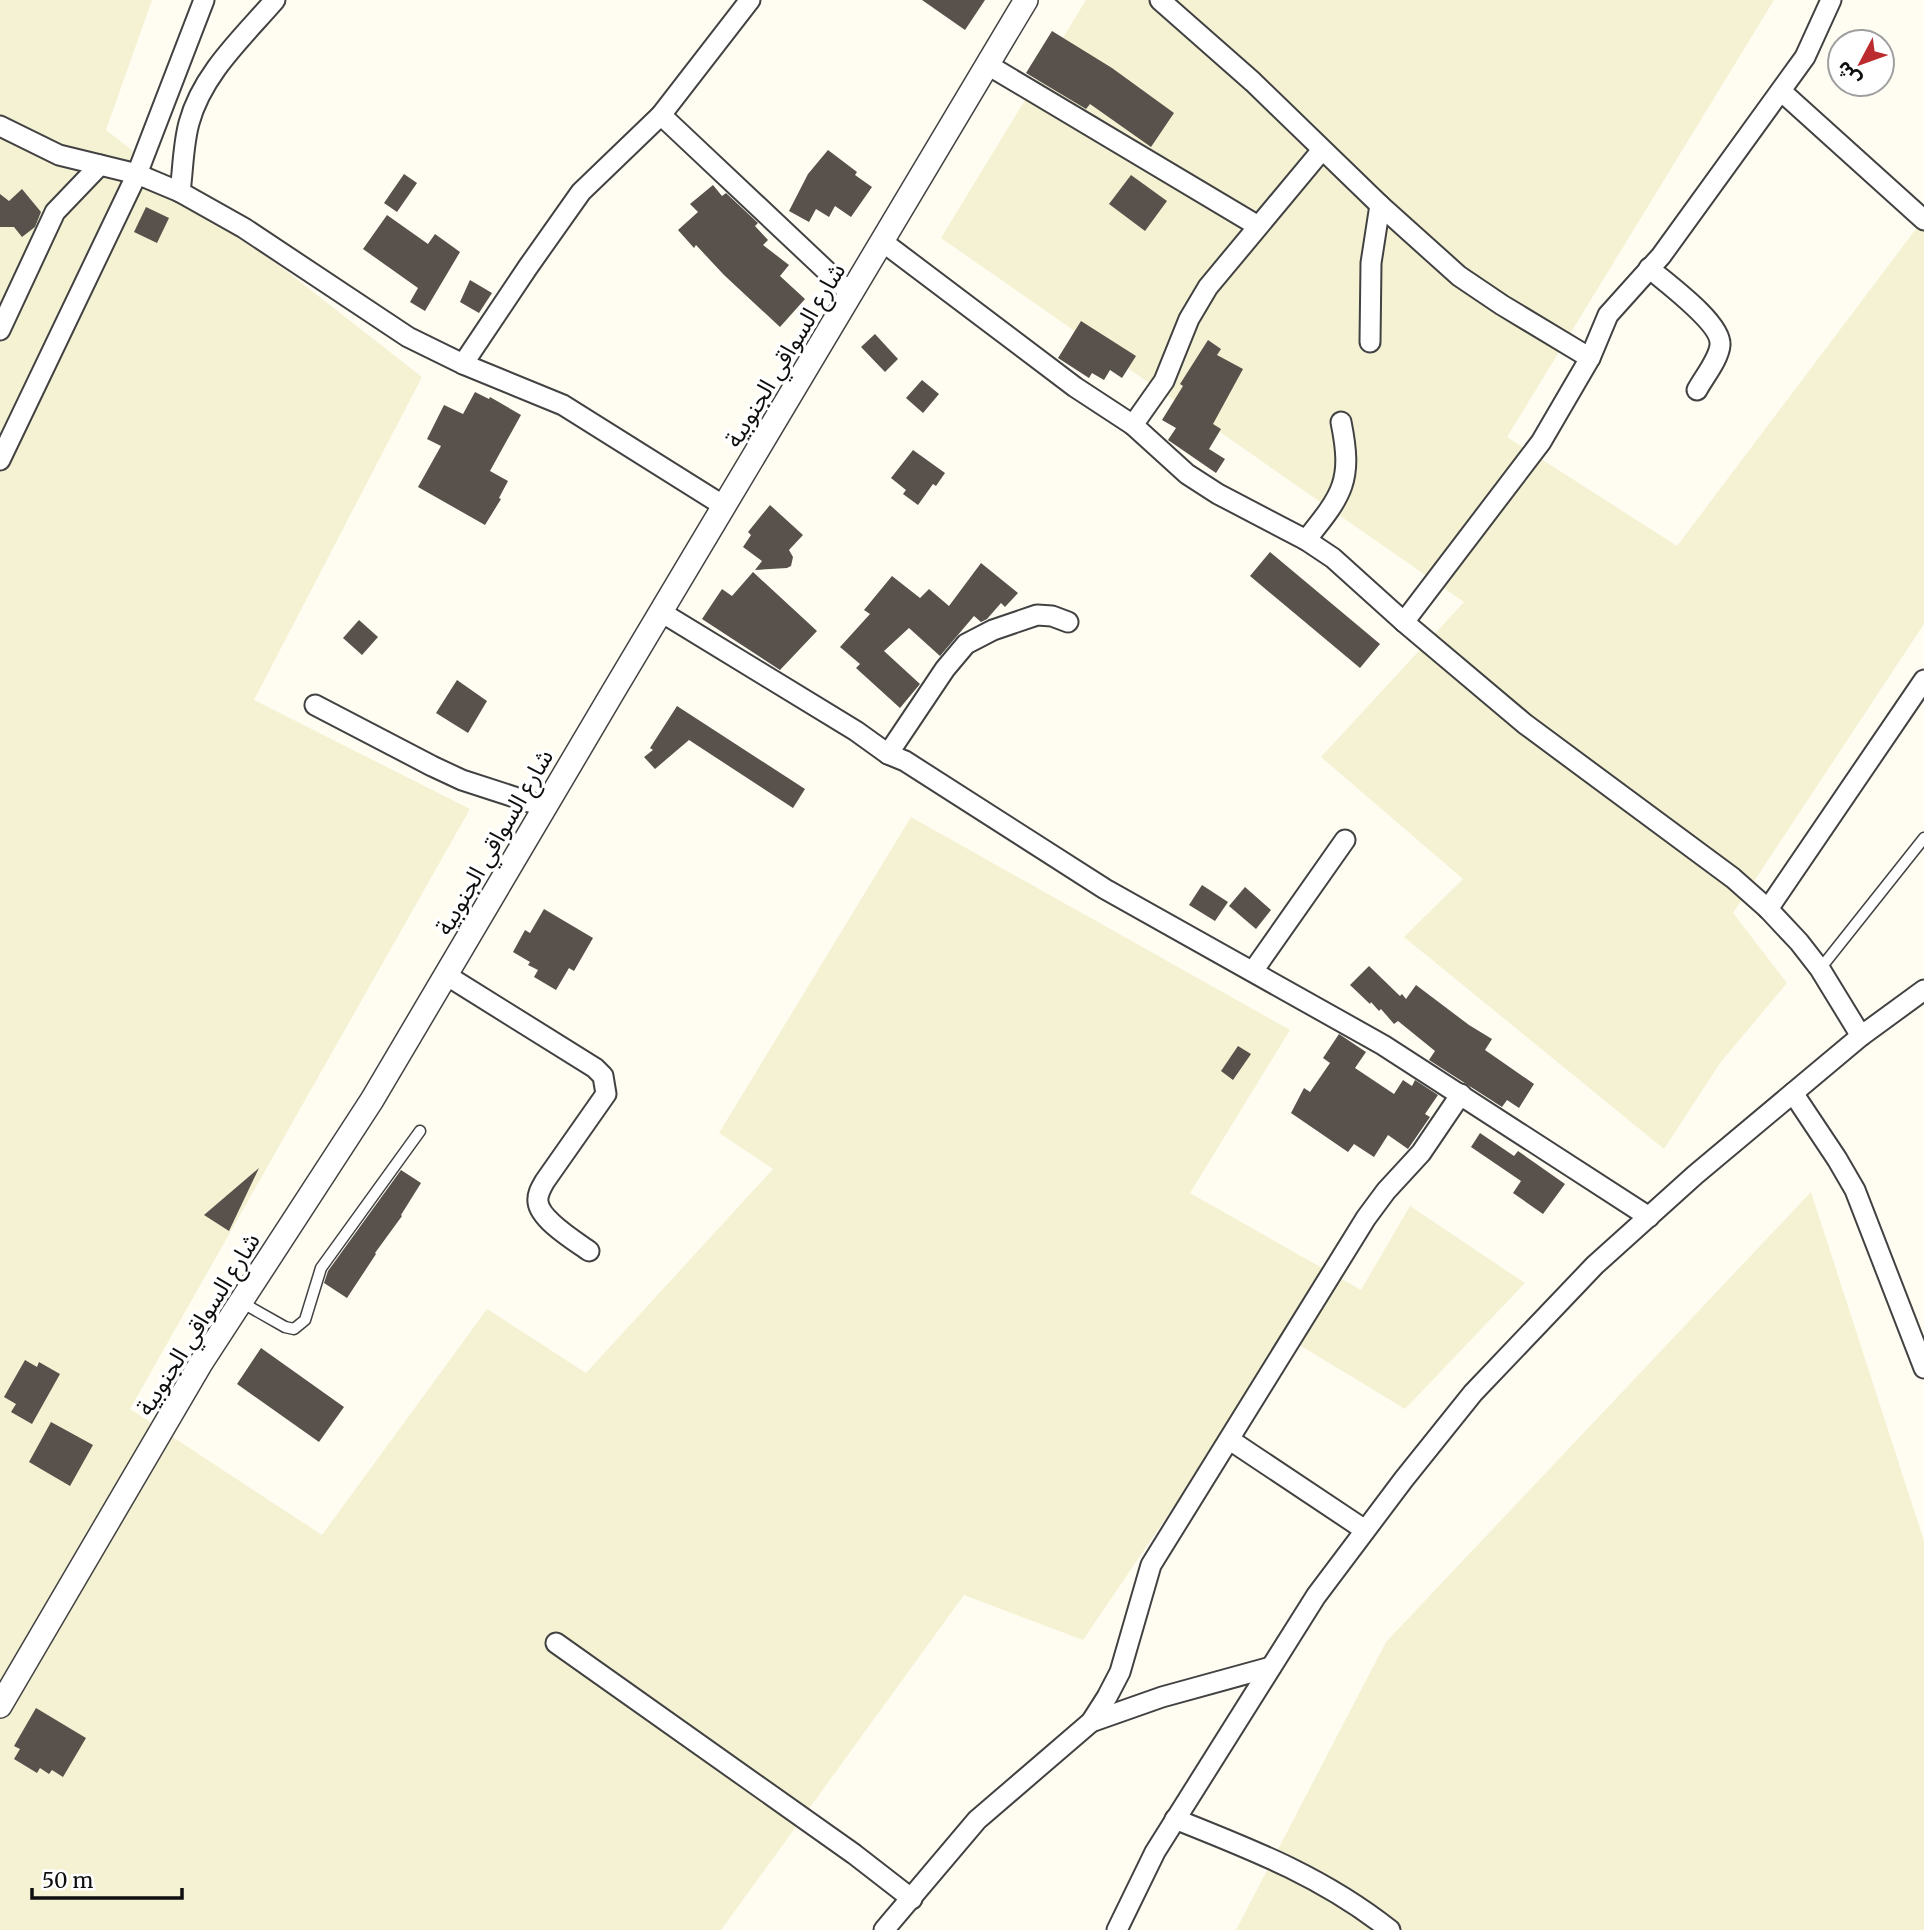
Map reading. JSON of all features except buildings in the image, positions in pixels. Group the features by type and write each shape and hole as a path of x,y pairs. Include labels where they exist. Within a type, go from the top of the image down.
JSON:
{"street":[{"path":"0,460 137,174 204,0"},
{"path":"180,192 189,123 197,102 218,65 275,0"},
{"path":"463,364 581,192 661,115 750,0"},
{"name":"شارع السواقي الجنوبية","path":"0,1706 201,1363 372,1100 1026,0"},
{"path":"1160,0 1253,82 1380,205 1459,276 1590,358"},
{"path":"1404,622 1541,442 1590,358 1608,315 1679,232 1805,57 1831,0"},
{"path":"988,65 1258,226"},
{"path":"1781,90 1924,220"},
{"path":"661,115 851,294"},
{"path":"0,126 60,155 137,174 180,192 244,228 408,337 463,364 563,405 724,506"},
{"path":"1133,425 1164,381 1196,304 1322,150"},
{"path":"0,330 55,212 100,165"},
{"path":"1370,342 1371,263 1380,205"},
{"path":"883,242 1075,387 1133,425 1187,474 1334,558 1404,622 1535,731 1733,878 1768,909 1820,969 1861,1036"},
{"path":"1649,268 1702,314 1720,336 1720,348 1697,390"},
{"path":"1306,540 1331,508 1346,475 1348,453 1341,422"},
{"path":"660,612 856,731 888,754 905,761 1105,889 1383,1045 1649,1217"},
{"path":"888,754 930,690 966,644 1037,615 1052,616 1068,622"},
{"path":"1768,909 1924,680"},
{"path":"315,705 462,780 545,807"},
{"path":"1253,971 1345,840"},
{"path":"446,975 595,1068 603,1076 606,1094 545,1181 538,1201 540,1210 553,1224 589,1251"},
{"path":"1117,1930 1141,1876 1316,1596 1472,1393 1595,1265 1649,1217 1861,1036 1921,995"},
{"path":"1793,1093 1838,1159 1855,1190 1924,1368"},
{"path":"884,1930 977,1821 1091,1722 1120,1672 1151,1564 1366,1218 1386,1191 1421,1153 1461,1094"},
{"path":"1230,1440 1365,1530"},
{"path":"556,1643 854,1854 912,1899"},
{"path":"1091,1722 1162,1697 1271,1667"},
{"path":"1175,1819 1260,1852 1311,1877 1390,1930"}],"lane":[{"path":"1820,969 1924,838"},
{"path":"241,1302 285,1327 294,1329 305,1320 321,1269 420,1131"}],"shaded area":[{"path":"0,0 152,0 106,130 422,377 254,700 470,809 130,1409 322,1535 487,1309 586,1373 773,1169 719,1133 911,817 1290,1030 1190,1193 1361,1290 1410,1206 1525,1283 1405,1409 1288,1338 1083,1640 964,1595 721,1930 0,1930"},
{"path":"1086,0 1774,0 1507,437 1677,546 1922,221 1924,223 1924,624 1733,913 1787,983 1720,1063 1664,1149 1404,937 1463,879 1321,757 1464,602 941,238"},
{"path":"1811,1192 1924,1541 1924,1930 1236,1930 1386,1642"}]}
